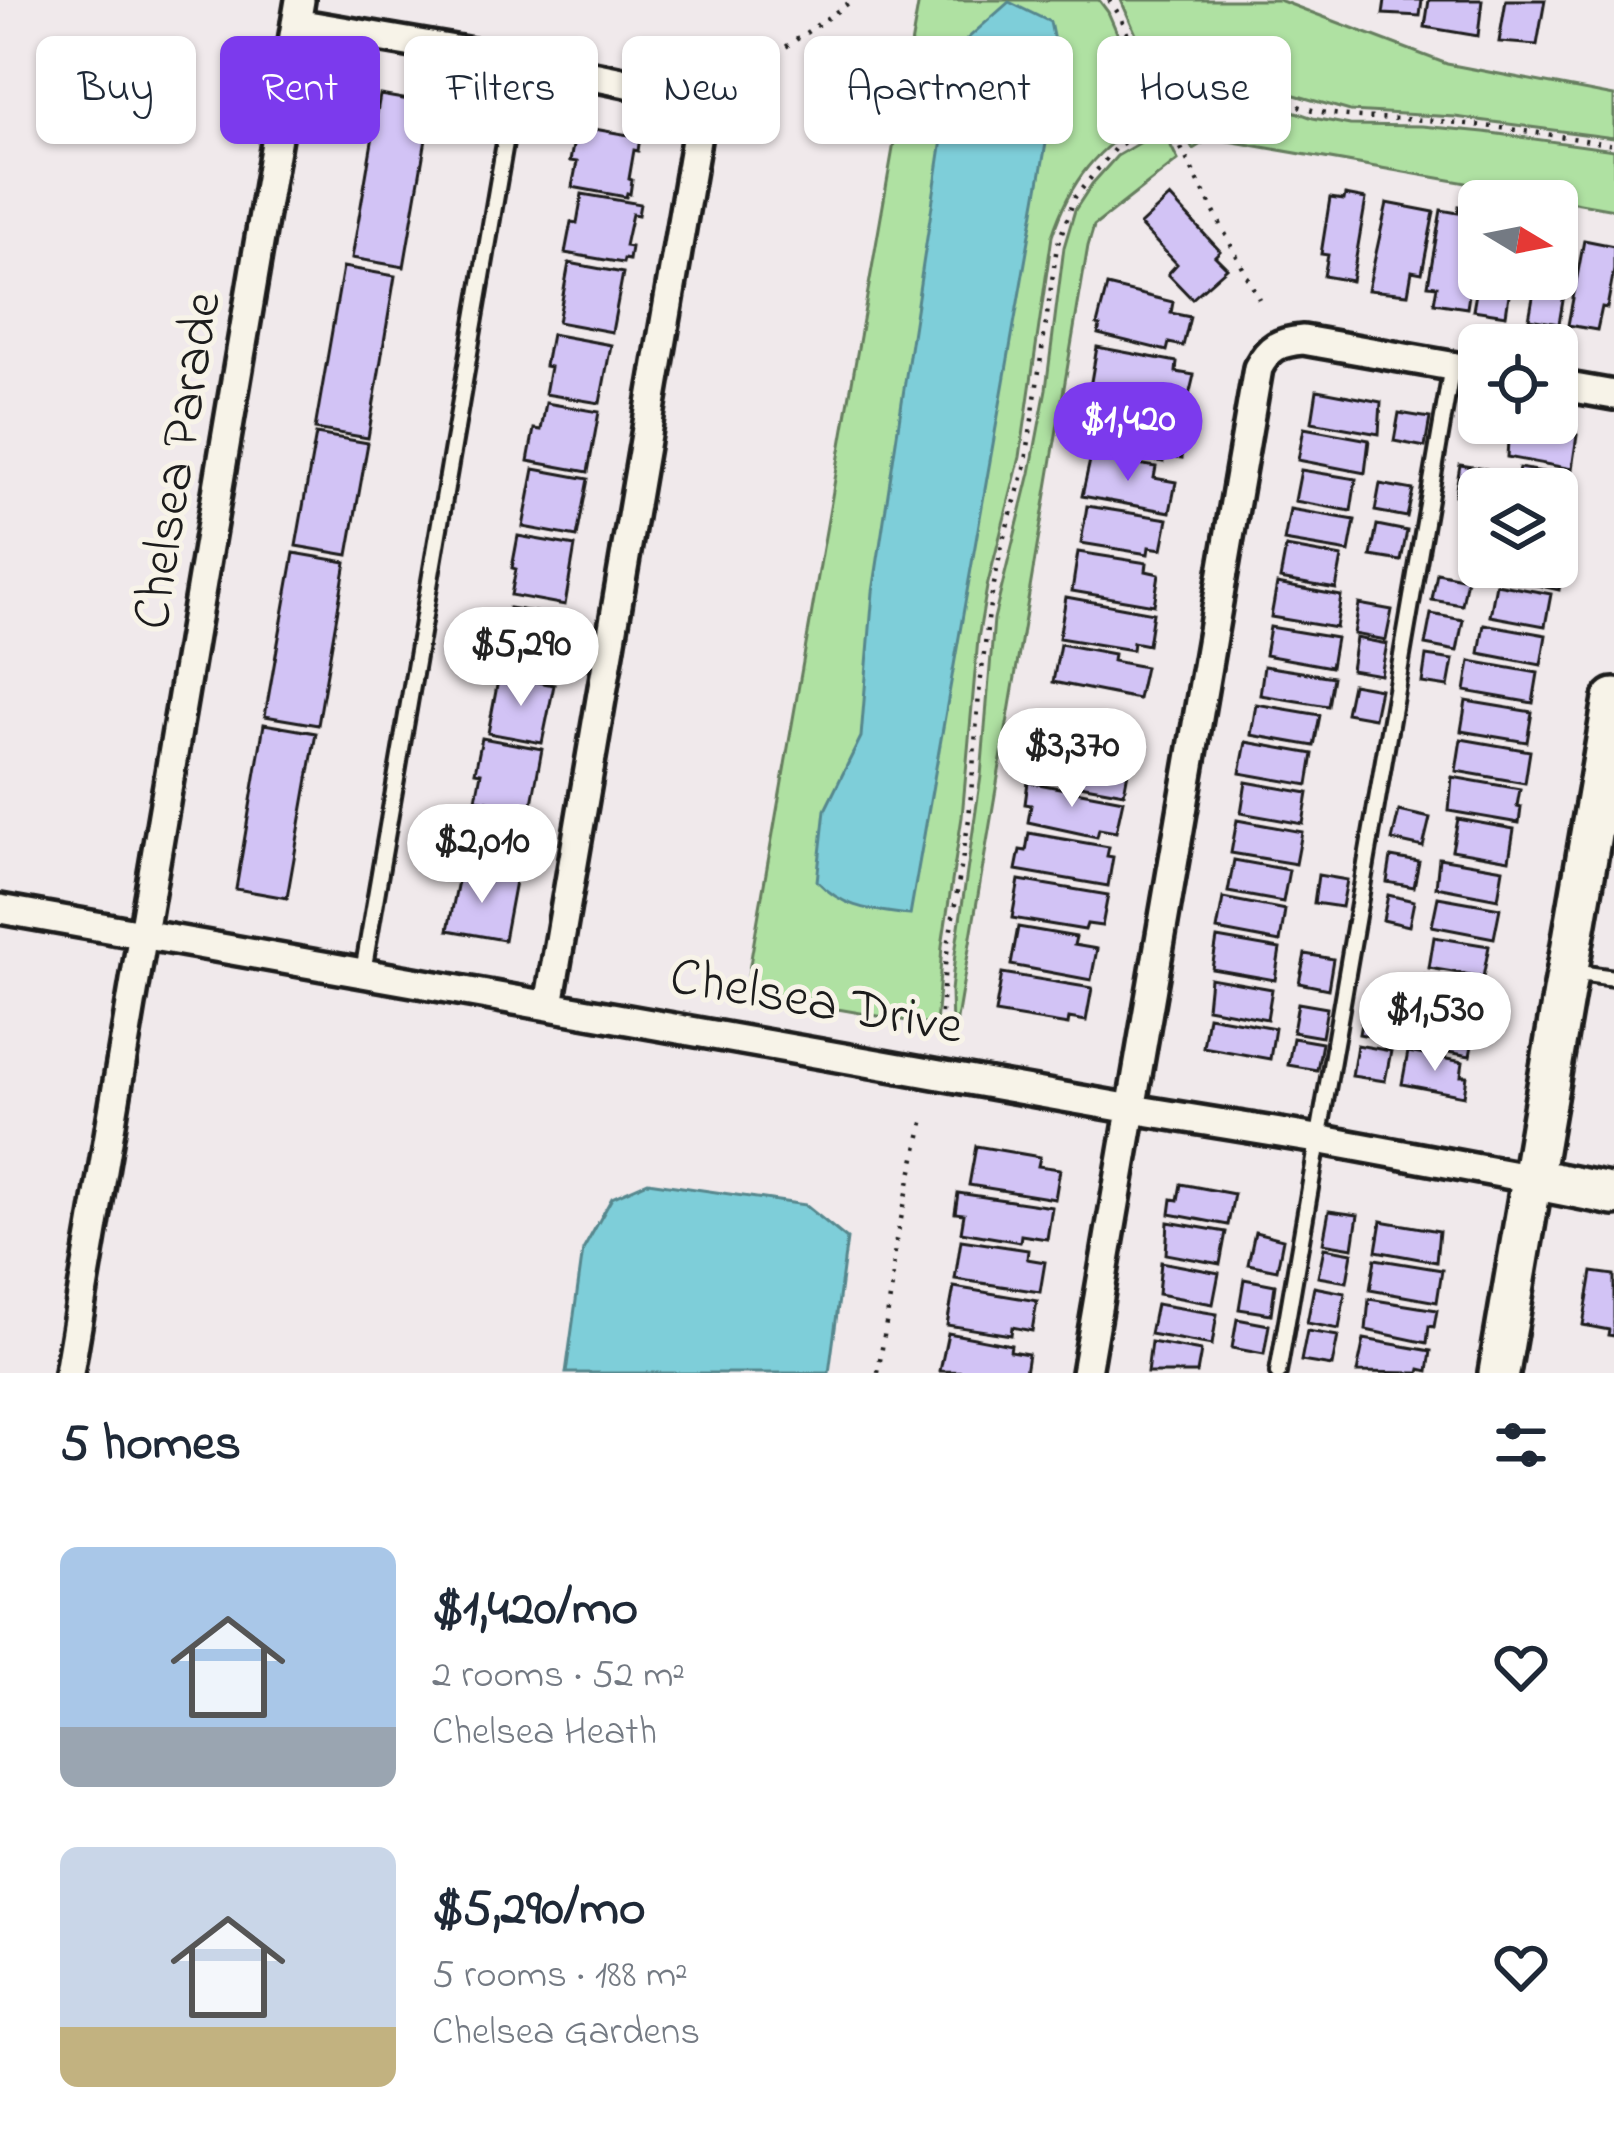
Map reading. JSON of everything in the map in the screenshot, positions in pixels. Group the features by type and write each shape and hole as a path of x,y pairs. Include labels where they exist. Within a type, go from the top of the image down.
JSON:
{"street":[{"path":"298,12 406,36"},
{"name":"Chelsea Parade","path":"69,1373 298,12"},
{"path":"549,1005 696,140 694,101 598,77"},
{"path":"1085,1373 1258,368 1267,350 1303,340 1458,367"},
{"path":"1578,389 1614,395"},
{"path":"1499,1373 1614,699"},
{"name":"Chelsea Drive","path":"0,909 1614,1195"}],"lane":[{"path":"363,972 505,144"},
{"path":"1278,1373 1317,1139 1458,404"},
{"path":"1568,971 1614,978"}],"path":[{"path":"780,51 853,0"},
{"path":"1109,0 1128,36"},
{"path":"1291,103 1346,118 1478,125 1614,145"},
{"path":"939,1037 945,965 969,819 990,604 1025,468 1057,246 1075,197 1121,144"},
{"path":"1179,144 1259,299"},
{"path":"878,1373 895,1245 925,1114"}],"green space":[{"path":"919,0 1099,0 1118,36 1097,36 1097,144 1110,144 1077,182 1052,236 1020,457 987,587 936,1026 745,993 894,144 1073,144 1073,36 913,36"},
{"path":"1121,0 1279,0 1447,64 1614,96 1614,138 1455,117 1350,111 1291,94 1291,36 1137,36"},
{"path":"1291,110 1350,125 1422,126 1614,150 1614,209 1578,203 1578,180 1458,182 1245,144 1291,144"},
{"path":"1138,144 1170,144 1178,160 1094,226 1088,246 952,1031 951,991 981,776 994,619 1046,389 1064,247 1075,210 1117,156"}],"water":[{"path":"1009,2 1050,22 1053,36 971,36"},
{"path":"1045,144 910,915 849,903 817,881 825,810 861,737 873,592 941,146"},
{"path":"648,1182 805,1205 847,1239 829,1373 566,1373 583,1250 612,1198"}],"building":[{"path":"1385,0 1422,0 1420,16 1383,14"},
{"path":"1429,0 1482,0 1478,36 1425,27"},
{"path":"1506,0 1545,0 1537,45 1499,42"},
{"path":"380,95 404,99 404,144 425,144 404,267 352,258 372,144 380,144"},
{"path":"598,130 622,134 622,144 639,144 626,197 572,187 577,162 570,161 573,144 598,144"},
{"path":"582,194 640,204 638,215 632,214 625,246 631,247 629,260 623,263 565,253"},
{"path":"1345,195 1366,199 1352,281 1324,276 1328,255 1321,254 1330,198 1344,200"},
{"path":"1170,197 1220,251 1215,256 1227,268 1192,299 1168,274 1177,264 1140,225"},
{"path":"1387,203 1434,212 1422,273 1412,271 1408,294 1368,290"},
{"path":"1441,210 1458,213 1458,300 1468,300 1467,308 1434,303 1437,286 1428,285"},
{"path":"1584,240 1614,246 1607,308 1602,307 1597,330 1568,324 1573,300 1578,300"},
{"path":"569,263 623,273 612,332 558,322"},
{"path":"343,267 395,276 368,438 315,429"},
{"path":"1107,286 1173,302 1171,313 1190,317 1183,346 1169,343 1167,351 1098,334"},
{"path":"1475,300 1508,300 1506,315 1473,310"},
{"path":"1533,300 1563,300 1559,324 1529,319"},
{"path":"551,334 611,345 600,403 545,394"},
{"path":"1097,347 1177,362 1176,372 1194,375 1184,417 1089,393"},
{"path":"1317,390 1381,402 1379,434 1312,422"},
{"path":"546,403 599,412 588,472 528,461 534,429 541,430"},
{"path":"1097,412 1188,424 1182,458 1164,455 1163,462 1090,449"},
{"path":"1399,413 1430,418 1425,447 1394,441"},
{"path":"1304,428 1369,440 1365,473 1298,460"},
{"path":"316,434 368,443 348,555 296,546"},
{"path":"1508,444 1576,444 1572,468 1507,457"},
{"path":"1091,456 1156,467 1154,478 1176,482 1170,512 1082,496"},
{"path":"534,469 588,479 577,537 523,527"},
{"path":"1301,470 1356,479 1351,511 1295,501"},
{"path":"1380,484 1413,490 1407,517 1375,511"},
{"path":"1087,506 1168,519 1162,549 1149,547 1148,554 1081,543"},
{"path":"1290,509 1355,520 1349,552 1284,541"},
{"path":"1377,525 1407,531 1401,561 1371,556"},
{"path":"518,536 575,546 565,605 511,595"},
{"path":"1286,547 1342,557 1336,589 1280,579"},
{"path":"1078,552 1147,563 1146,571 1159,574 1154,605 1072,591"},
{"path":"294,553 346,562 318,725 265,716"},
{"path":"1437,573 1458,577 1458,588 1465,588 1462,605 1432,600"},
{"path":"1277,584 1341,596 1336,628 1271,617"},
{"path":"1495,588 1551,594 1545,626 1490,616"},
{"path":"1066,597 1153,613 1148,645 1133,642 1132,650 1059,638"},
{"path":"1359,604 1392,610 1386,640 1354,634"},
{"path":"509,608 560,616 550,674 494,664"},
{"path":"1431,614 1463,620 1457,651 1425,645"},
{"path":"1484,624 1546,635 1541,665 1479,653"},
{"path":"1270,627 1336,638 1331,667 1265,655"},
{"path":"1356,638 1387,644 1381,675 1351,670"},
{"path":"1060,644 1114,654 1113,661 1145,667 1138,699 1053,682"},
{"path":"1426,656 1453,660 1448,687 1422,683"},
{"path":"1470,661 1538,673 1533,703 1465,691"},
{"path":"1264,666 1333,677 1328,706 1260,695"},
{"path":"499,675 554,685 542,743 488,733"},
{"path":"1352,684 1380,689 1374,718 1346,713"},
{"path":"1466,701 1532,712 1527,742 1461,731"},
{"path":"1256,704 1320,715 1314,746 1251,735"},
{"path":"264,724 316,733 287,898 236,889"},
{"path":"482,738 542,749 531,809 476,799 481,773 475,772"},
{"path":"1043,739 1116,752 1115,758 1130,761 1124,793 1036,777"},
{"path":"1461,739 1530,751 1525,783 1456,771"},
{"path":"1246,742 1313,754 1308,785 1240,773"},
{"path":"1452,777 1520,789 1519,823 1449,811"},
{"path":"1028,782 1123,800 1116,832 1099,829 1097,837 1028,822"},
{"path":"1246,782 1308,793 1303,824 1241,813"},
{"path":"476,805 530,815 519,874 460,863"},
{"path":"1399,811 1430,818 1423,847 1392,840"},
{"path":"1458,819 1514,829 1509,860 1452,850"},
{"path":"1237,820 1302,832 1296,864 1231,853"},
{"path":"1029,833 1109,847 1107,856 1113,857 1108,886 1016,870"},
{"path":"1391,857 1419,862 1414,887 1387,882"},
{"path":"1439,858 1503,869 1498,899 1436,887"},
{"path":"1234,860 1289,870 1283,902 1228,892"},
{"path":"460,871 515,881 504,940 448,930"},
{"path":"1318,875 1347,880 1342,907 1314,903"},
{"path":"1019,880 1108,895 1102,926 1087,924 1085,930 1012,918"},
{"path":"1388,895 1414,901 1409,926 1383,920"},
{"path":"1438,897 1500,908 1494,938 1432,926"},
{"path":"1223,898 1285,910 1280,942 1217,930"},
{"path":"1018,927 1076,937 1074,945 1097,949 1091,980 1011,965"},
{"path":"1434,937 1489,946 1483,977 1429,968"},
{"path":"1217,938 1280,949 1275,980 1212,969"},
{"path":"1305,954 1333,959 1328,989 1299,983"},
{"path":"1002,973 1092,988 1086,1021 1069,1018 1068,1025 995,1013"},
{"path":"1423,975 1485,986 1480,1017 1417,1006"},
{"path":"1210,978 1272,989 1267,1019 1207,1008"},
{"path":"1298,1003 1327,1008 1322,1037 1293,1032"},
{"path":"1364,1008 1395,1014 1390,1040 1359,1034"},
{"path":"1420,1014 1476,1024 1470,1056 1414,1046"},
{"path":"1208,1016 1275,1028 1270,1059 1203,1047"},
{"path":"1293,1038 1322,1043 1317,1070 1288,1065"},
{"path":"1357,1045 1391,1051 1385,1081 1352,1076"},
{"path":"1408,1052 1463,1062 1464,1096 1402,1084"},
{"path":"976,1146 1040,1157 1038,1166 1060,1169 1055,1199 969,1185"},
{"path":"1181,1184 1234,1194 1228,1225 1170,1214"},
{"path":"958,1193 1052,1207 1047,1239 1021,1235 1020,1242 961,1232 964,1214 955,1213"},
{"path":"1329,1211 1358,1215 1353,1248 1323,1243"},
{"path":"1381,1221 1439,1231 1436,1262 1376,1251"},
{"path":"1168,1222 1226,1232 1220,1264 1166,1254"},
{"path":"1255,1232 1283,1239 1277,1270 1248,1264"},
{"path":"961,1240 1028,1250 1027,1259 1045,1262 1040,1292 955,1279"},
{"path":"1324,1248 1352,1253 1347,1282 1318,1277"},
{"path":"1375,1259 1442,1270 1437,1302 1370,1290"},
{"path":"1161,1262 1219,1273 1213,1304 1158,1294"},
{"path":"1592,1272 1614,1275 1614,1336 1608,1335 1609,1330 1583,1325"},
{"path":"1244,1279 1275,1285 1271,1314 1239,1309"},
{"path":"954,1287 1037,1301 1032,1331 1012,1327 1011,1335 947,1325"},
{"path":"1314,1287 1345,1293 1339,1329 1307,1323"},
{"path":"1369,1299 1437,1310 1427,1343 1366,1330"},
{"path":"1156,1304 1217,1314 1212,1345 1150,1334"},
{"path":"1237,1319 1269,1325 1264,1354 1232,1348"},
{"path":"1307,1331 1338,1336 1332,1366 1301,1361"},
{"path":"948,1333 1011,1345 1010,1351 1028,1354 1025,1373 940,1371"},
{"path":"1364,1339 1431,1351 1428,1371 1357,1372"},
{"path":"1151,1342 1201,1351 1197,1373 1147,1373"}]}
